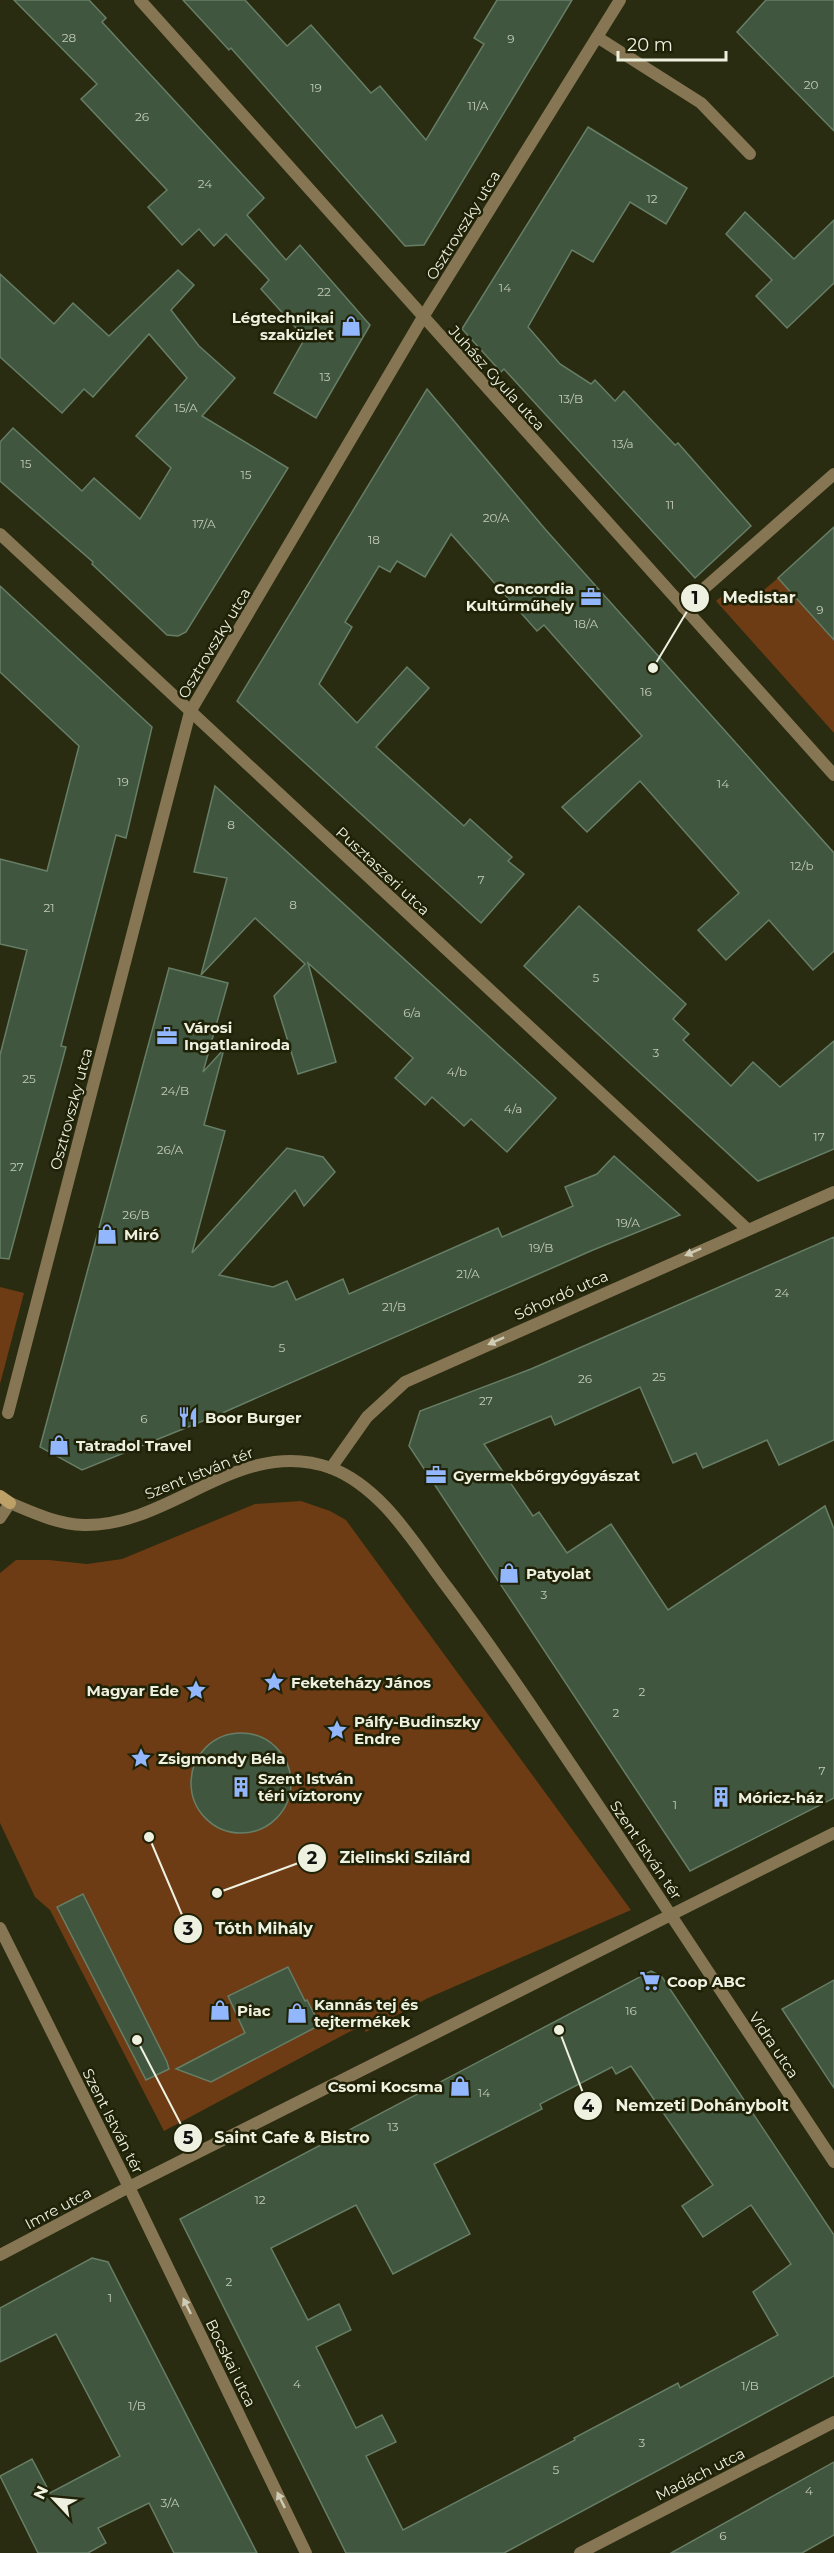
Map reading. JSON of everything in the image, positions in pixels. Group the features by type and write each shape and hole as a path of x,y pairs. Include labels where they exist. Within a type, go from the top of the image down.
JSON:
{"street":[{"name":"Juhász Gyula utca","path":"140,0 834,775"},
{"name":"Osztrovszky utca","path":"8,1413 190,712 423,317 620,0"},
{"path":"597,37 700,103 750,154"},
{"path":"683,607 834,474"},
{"name":"Pusztaszeri utca","path":"0,534 747,1228"},
{"name":"Sóhordó utca","path":"331,1468 367,1417 405,1382 834,1191"},
{"name":"Szent István tér","path":"0,1518 5,1499 54,1521 85,1525 112,1522 144,1512 234,1472 266,1461 309,1463 331,1468 355,1480 392,1514 498,1655 670,1914 129,2187 0,1928"},
{"path":"670,1914 834,1833"},
{"name":"Vidra utca","path":"670,1914 834,2162"},
{"name":"Imre utca","path":"0,2255 129,2187"},
{"name":"Bocskai utca","path":"129,2187 306,2553"},
{"name":"Madách utca","path":"580,2553 834,2422"}],"shaded area":[{"path":"778,578 834,640 834,733 716,601 726,593 736,591 752,600"},
{"path":"0,1287 24,1293 0,1384"},
{"path":"301,1501 330,1511 346,1520 631,1910 428,1998 366,2032 363,2026 349,2032 164,2131 50,1910 35,1897 0,1823 0,1573 16,1560 49,1560 87,1564 122,1559 255,1504"}],"building":[{"path":"14,0 89,0 106,18 102,22 264,198 247,215 286,260 300,245 370,325 316,418 274,393 305,338 261,289 269,280 226,234 214,246 199,229 182,245 148,207 167,190 81,99 97,84"},
{"path":"183,0 245,0 287,46 311,25 371,93 380,86 426,140 484,44 474,38 497,0 572,0 424,245 405,246 231,48 229,50"},
{"path":"766,0 834,0 834,131 737,32"},
{"path":"588,127 687,188 666,224 630,202 593,262 572,250 528,327 560,364 591,384 595,380 615,401 624,391 675,445 678,443 751,526 695,578 504,369 501,372 462,329"},
{"path":"745,212 794,259 834,220 834,283 787,328 756,296 772,280 726,234"},
{"path":"178,270 194,285 171,310 199,346 235,378 202,416 288,468 186,632 178,636 167,635 92,564 93,562 0,481 0,442 13,428 82,491 94,478 140,519 171,468 136,436 187,378 149,334 93,397 84,389 62,413 0,357 0,274 54,324 73,303 109,336"},
{"path":"427,389 545,529 834,853 834,951 813,970 769,920 726,960 698,930 739,893 640,781 587,832 562,807 642,736 544,625 537,631 451,534 425,577 397,561 390,572 379,566 345,622 352,627 319,684 357,723 407,667 429,688 376,747 464,826 470,819 512,857 508,861 524,874 481,923 237,701"},
{"path":"834,527 834,640 778,578"},
{"path":"0,586 152,727 126,838 116,835 61,1046 66,1047 9,1259 0,1258 0,1055 27,950 0,944 0,859 47,871 79,746 0,672"},
{"path":"215,786 556,1098 507,1152 471,1119 464,1126 432,1097 425,1105 395,1078 413,1058 308,963 336,1062 298,1074 274,996 305,964 255,918 201,975 227,878 194,872"},
{"path":"579,906 686,1004 673,1019 689,1034 683,1040 731,1086 753,1062 780,1087 834,1041 834,1149 758,1181 524,966"},
{"path":"169,968 228,983 203,1072 224,1049 204,1125 225,1131 192,1253 287,1148 323,1157 335,1172 304,1206 295,1190 219,1275 273,1287 287,1281 296,1300 343,1279 349,1294 498,1228 502,1237 573,1206 565,1187 597,1174 614,1156 680,1215 593,1250 220,1414 82,1470 40,1447"},
{"path":"834,1237 834,1440 779,1465 767,1440 703,1468 696,1453 673,1463 640,1387 555,1425 551,1416 484,1444 533,1516 539,1512 567,1553 611,1524 668,1610 825,1506 834,1529 834,1798 690,1871 409,1446 420,1411 531,1369"},
{"name":"Szent István téri víztorony","path":"241,1733 260,1737 276,1748 287,1764 291,1783 287,1802 276,1818 260,1829 241,1833 222,1829 206,1818 195,1802 191,1783 195,1764 206,1748 222,1737"},
{"path":"83,1894 167,2062 169,2069 146,2080 57,1907"},
{"path":"288,1967 320,2025 211,2082 176,2069 245,2033 228,1996"},
{"path":"651,1971 662,1977 834,2235 834,2376 504,2553 346,2553 180,2219","holes":["631,2066 713,2185 682,2206 703,2237 751,2205 791,2264 753,2292 778,2335 680,2388 678,2383 403,2530 366,2456 396,2442 382,2415 356,2428 316,2347 351,2330 339,2304 308,2320 271,2248 356,2205 393,2274 470,2234 434,2164 542,2109 540,2104 612,2067 616,2074"]},
{"path":"834,1980 834,2088 782,2009"},
{"path":"92,2258 108,2262 257,2553 174,2553 149,2503 98,2528 106,2543 88,2553 38,2553 0,2476 32,2459 50,2493 120,2456 56,2334 0,2362 0,2308"},
{"path":"834,2462 834,2535 802,2553 671,2553"}],"place":[{"name":"Légtechnikai szaküzlet","path":"351,326"},
{"name":"Concordia Kultúrműhely","path":"591,597"},
{"name":"Medistar","path":"653,668"},
{"name":"Városi Ingatlaniroda","path":"167,1036"},
{"name":"Miró","path":"107,1234"},
{"name":"Boor Burger","path":"188,1417"},
{"name":"Tatradol Travel","path":"59,1445"},
{"name":"Gyermekbőrgyógyászat","path":"436,1475"},
{"name":"Patyolat","path":"509,1573"},
{"name":"Feketeházy János","path":"274,1682"},
{"name":"Magyar Ede","path":"196,1690"},
{"name":"Pálfy-Budinszky Endre","path":"337,1730"},
{"name":"Zsigmondy Béla","path":"141,1758"},
{"name":"Szent István téri víztorony","path":"241,1787"},
{"name":"Móricz-ház","path":"721,1797"},
{"name":"Tóth Mihály","path":"149,1837"},
{"name":"Zielinski Szilárd","path":"217,1893"},
{"name":"Coop ABC","path":"650,1981"},
{"name":"Piac","path":"220,2010"},
{"name":"Kannás tej és tejtermékek","path":"297,2013"},
{"name":"Nemzeti Dohánybolt","path":"559,2030"},
{"name":"Saint Cafe & Bistro","path":"137,2040"},
{"name":"Csomi Kocsma","path":"460,2086"}]}
